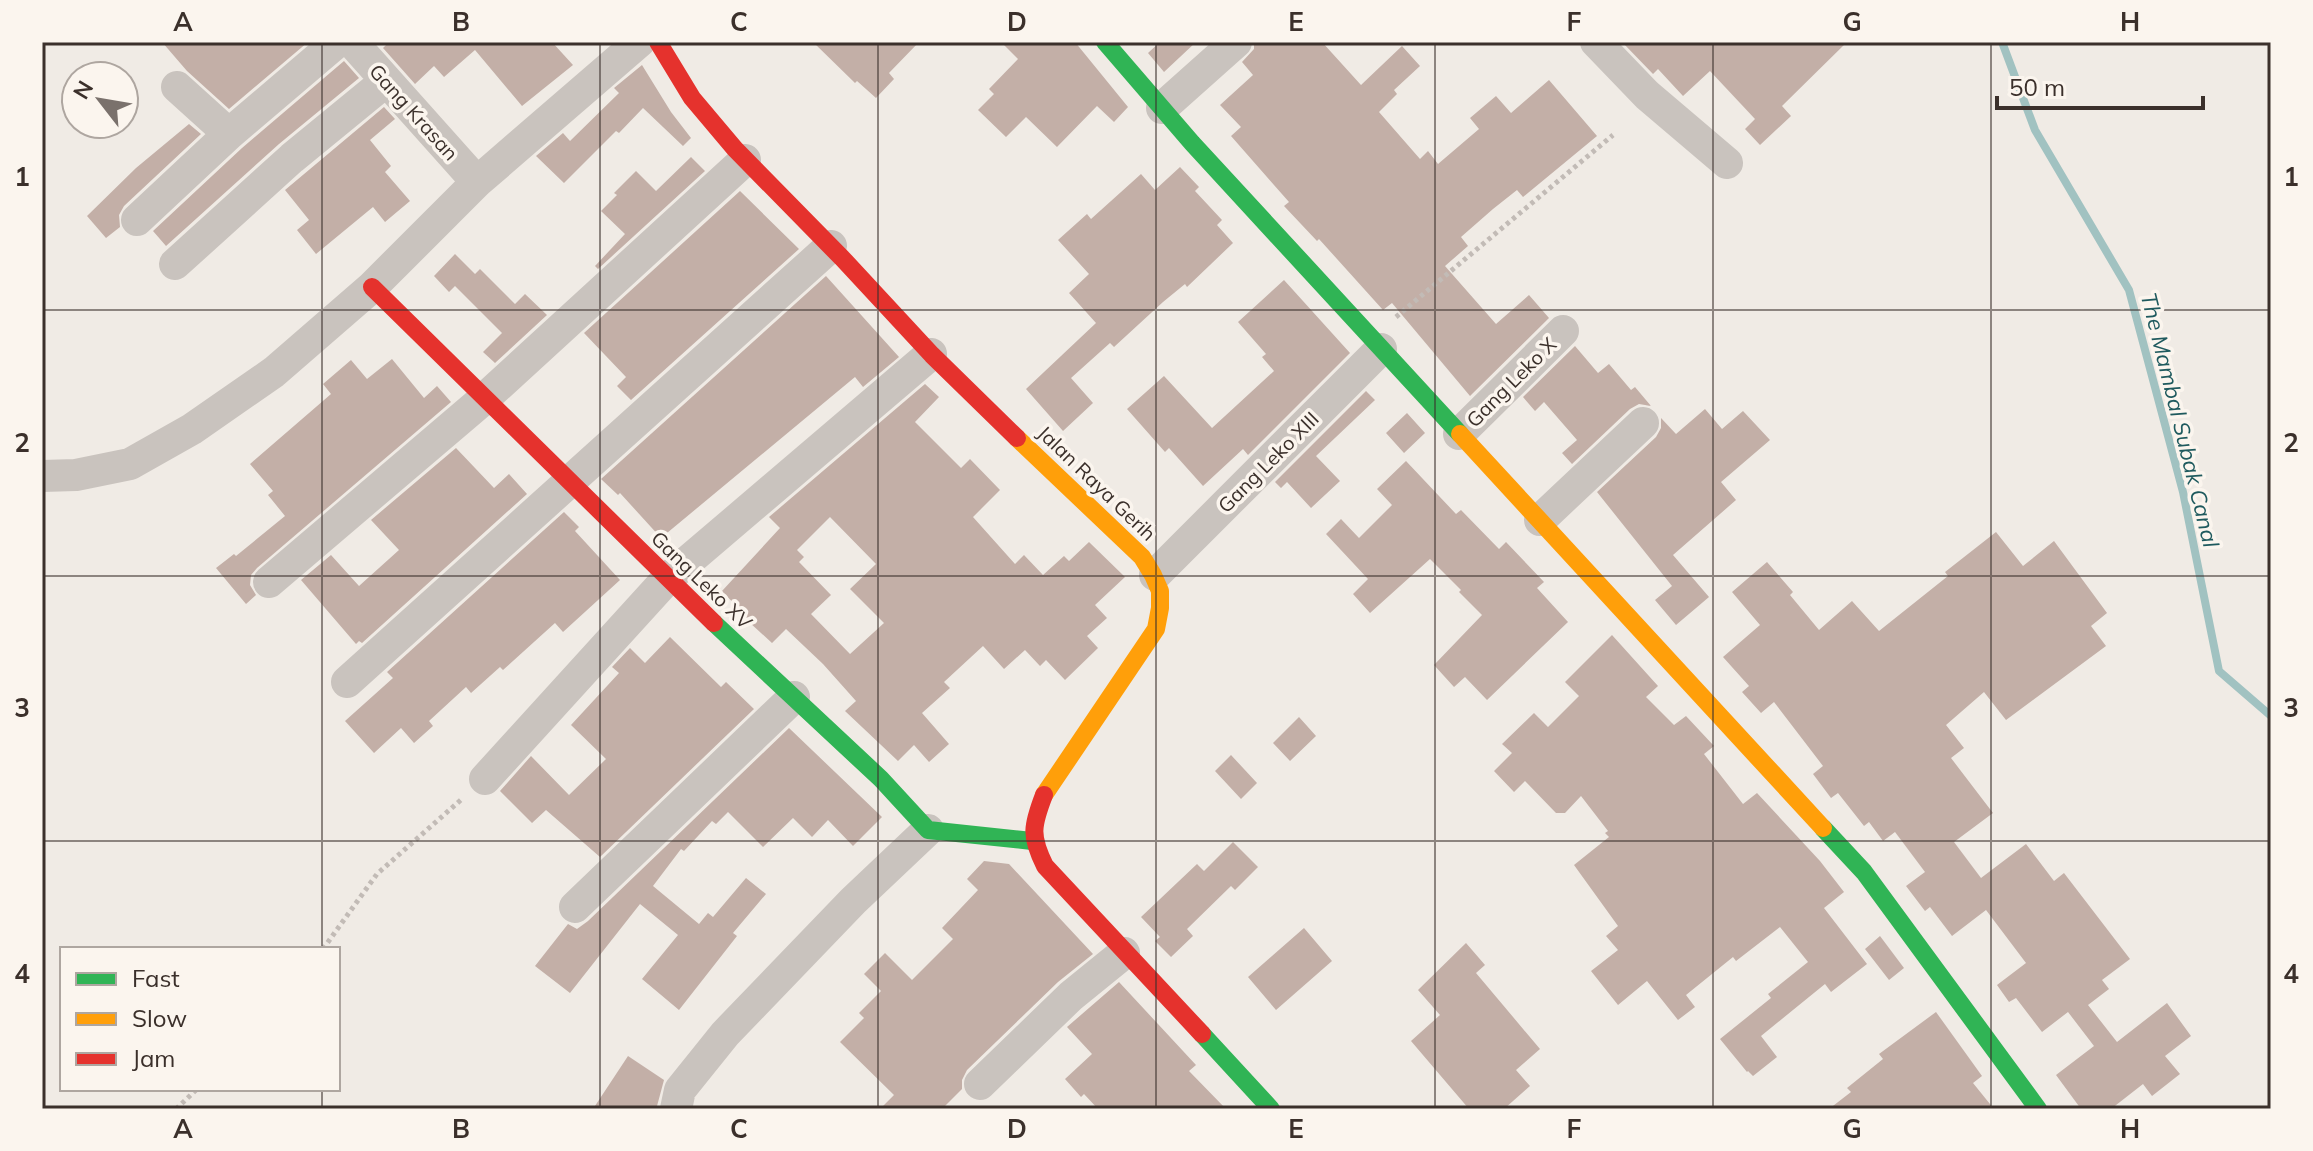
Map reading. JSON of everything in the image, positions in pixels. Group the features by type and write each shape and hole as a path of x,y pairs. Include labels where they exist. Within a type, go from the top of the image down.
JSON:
{"street":[{"path":"137,220 229,134 337,42"},
{"name":"Gang Krasan","path":"352,42 477,182"},
{"path":"42,476 76,475 130,464 157,450 274,372 372,287 477,182 639,42"},
{"name":"Jalan Raya Gerih","path":"658,42 668,64 689,95 745,160 831,246 931,354 1142,557 1155,575"},
{"path":"1105,42 1459,434 1864,872 2038,1109"},
{"path":"1162,108 1236,42"},
{"path":"1596,42 1647,95 1727,163"},
{"path":"175,264 292,158 386,81"},
{"path":"177,87 229,134"},
{"path":"269,582 485,398 745,160"},
{"path":"347,682 831,246"},
{"name":"Gang Leko XV","path":"372,287 667,579 881,779 928,830"},
{"name":"Gang Leko X","path":"1459,434 1563,331"},
{"name":"Gang Leko XIII","path":"1155,575 1376,343"},
{"path":"485,779 667,579 931,354"},
{"path":"1540,520 1643,423"},
{"path":"1155,575 1162,608 1156,629 1045,793 1034,822 1032,841 1045,866 1271,1109"},
{"path":"575,907 794,697"},
{"path":"676,1109 680,1090 725,1034 853,901 928,830 1032,841"},
{"path":"980,1084 1071,996 1124,953"}],"path":[{"path":"1376,343 1613,135"},
{"path":"324,947 377,874 485,779"},
{"path":"176,1109 195,1091"}],"building":[{"path":"162,42 308,42 229,109 187,71"},
{"path":"389,42 552,42 573,65 522,106 475,50 444,77 434,66 415,84 383,48"},
{"path":"813,42 919,42 889,73 894,79 876,98 857,81 855,83"},
{"path":"1001,42 1075,42 1128,107 1114,122 1097,106 1057,147 1026,117 1006,137 978,110 994,94 989,89 1018,59"},
{"path":"1160,42 1196,42 1164,72 1148,53"},
{"path":"1254,42 1322,42 1361,85 1402,46 1420,66 1394,90 1397,94 1379,112 1420,159 1428,151 1438,164 1479,129 1470,118 1496,96 1511,113 1549,80 1597,136 1523,197 1517,190 1493,209 1461,237 1468,246 1445,266 1496,324 1529,295 1549,318 1470,396 1392,303 1383,310 1319,239 1317,241 1284,206 1289,202 1231,136 1241,127 1220,105 1253,75 1242,62 1254,49"},
{"path":"1622,42 1847,42 1782,106 1791,116 1760,145 1745,129 1755,119 1710,71 1683,96 1658,69 1653,74"},
{"path":"344,61 359,78 279,144 166,246 153,231 242,148"},
{"path":"642,65 691,138 683,146 643,108 564,183 536,156 563,133 570,141 619,93 614,88"},
{"path":"384,107 395,119 370,140 391,166 385,172 410,201 385,222 373,207 316,254 297,230 309,220 285,190"},
{"path":"189,124 201,134 124,206 119,215 120,227 106,238 87,216 136,168"},
{"path":"691,157 705,171 598,269 595,266 625,234 601,211 617,195 614,193 636,171 656,191"},
{"path":"1180,167 1199,187 1195,191 1222,220 1217,225 1233,243 1187,287 1185,284 1114,347 1110,343 1071,378 1093,403 1063,431 1026,389 1096,323 1069,293 1089,274 1058,240 1087,214 1091,219 1141,174 1155,190"},
{"path":"740,191 799,249 631,400 617,386 626,377 584,333"},
{"path":"455,254 475,274 480,269 515,304 525,294 547,315 495,363 483,352 502,333 455,286 449,292 434,276"},
{"path":"826,276 899,357 863,387 855,377 661,538 620,493 618,495 601,479"},
{"path":"1284,280 1350,353 1248,455 1243,449 1203,486 1169,448 1165,452 1127,409 1164,376 1212,428 1274,371 1262,357 1266,354 1238,322"},
{"path":"1575,346 1598,373 1609,364 1631,390 1635,387 1651,406 1639,404 1630,409 1572,464 1562,453 1577,440 1544,402 1535,411 1523,397"},
{"path":"392,359 424,398 437,386 451,402 257,568 251,575 250,585 256,595 246,604 216,568 234,554 236,556 285,516 268,495 273,491 250,464 331,394 323,384 351,360 367,379"},
{"path":"925,384 939,397 915,422 961,468 970,459 1000,490 973,517 1015,564 1024,555 1043,575 1064,556 1069,561 1089,542 1125,577 1095,605 1107,618 1087,636 1098,648 1065,680 1046,660 1040,666 1025,650 1004,669 983,646 944,682 950,688 922,713 949,744 929,762 914,745 898,761 845,711 856,701 823,664 786,629 772,643 737,611 739,609 722,591 780,528 769,517","holes":["830,517 876,564 850,589 884,623 850,654 811,614 831,595 799,562 804,557 797,550"]},
{"path":"1366,391 1375,400 1316,456 1340,481 1311,508 1287,482 1281,488 1275,482"},
{"path":"1705,409 1722,429 1743,411 1770,440 1721,482 1736,500 1673,555 1709,597 1676,625 1655,600 1672,586 1597,492 1656,437 1661,428 1661,418 1676,434"},
{"path":"1407,413 1425,433 1404,453 1386,433"},
{"path":"456,448 494,488 509,474 527,494 362,643 359,641 356,644 301,580 331,555 359,586 399,550 371,520"},
{"path":"1406,461 1456,514 1461,510 1499,549 1506,542 1544,582 1537,588 1568,622 1487,700 1465,677 1454,687 1434,665 1482,615 1459,592 1461,590 1430,559 1370,613 1353,594 1368,579 1326,534 1341,519 1359,538 1392,505 1377,489"},
{"path":"564,512 579,527 575,531 620,580 563,632 555,623 503,670 500,667 471,693 466,687 429,721 433,726 414,743 401,728 374,753 345,721 393,678 387,672"},
{"path":"1996,532 2023,566 2054,541 2107,613 2091,626 2106,646 2006,720 1984,692 1946,725 1964,748 1951,758 1993,813 1954,842 1981,878 2026,844 2054,881 2064,873 2130,959 2102,980 2109,989 2088,1005 2117,1042 2167,1003 2191,1036 2165,1056 2180,1074 2152,1096 2143,1084 2111,1109 2081,1109 2056,1075 2094,1046 2068,1012 2042,1032 2016,998 2009,1002 1997,985 2026,963 1986,910 1952,936 1930,907 1925,911 1906,886 1925,872 1895,832 1883,841 1869,822 1864,826 1838,793 1831,798 1813,774 1823,766 1774,702 1761,713 1742,692 1749,686 1723,657 1760,625 1732,592 1767,562 1793,592 1790,595 1819,630 1852,601 1879,631 1948,576 1945,572"},
{"path":"1612,635 1658,686 1646,697 1674,725 1686,716 1714,746 1704,754 1743,804 1757,793 1820,861 1844,892 1824,908 1867,964 1831,992 1825,984 1761,1036 1777,1057 1753,1076 1720,1039 1771,998 1768,994 1808,962 1780,927 1736,961 1733,957 1686,995 1695,1007 1678,1020 1647,981 1618,1005 1591,971 1618,950 1606,936 1618,926 1574,865 1609,837 1605,833 1608,831 1581,796 1565,813 1556,813 1525,781 1514,792 1494,771 1512,753 1502,744 1534,713 1548,727 1579,696 1565,682"},
{"path":"670,637 721,687 726,682 754,709 600,857 546,810 532,823 500,791 531,756 569,795 606,759 571,725 619,673 612,667 630,648 645,663"},
{"path":"1299,717 1316,736 1290,761 1273,743"},
{"path":"789,728 882,817 853,846 828,820 812,837 793,818 763,847 728,812 716,824 712,821 684,851 681,849 653,886 699,924 708,913 713,917 746,878 766,894 733,933 737,936 679,1010 642,979 678,935 640,904 570,993 535,966 568,924 577,929 588,921"},
{"path":"1231,755 1257,783 1241,799 1215,771"},
{"path":"1233,842 1258,867 1235,890 1231,886 1187,929 1193,936 1171,957 1155,941 1160,937 1141,917 1197,864 1204,871"},
{"path":"984,861 1009,864 1093,954 1058,982 967,1070 962,1089 942,1109 880,1109 894,1095 840,1042 864,1018 859,1013 881,991 864,974 885,953 912,980 953,939 942,928 978,890 967,879"},
{"path":"1304,928 1332,961 1276,1010 1248,977"},
{"path":"1880,936 1904,968 1889,980 1865,949"},
{"path":"1466,943 1485,965 1476,973 1540,1049 1516,1070 1530,1086 1504,1109 1469,1109 1411,1041 1440,1015 1418,990"},
{"path":"1119,982 1196,1065 1189,1071 1226,1109 1098,1109 1084,1094 1081,1097 1065,1079 1092,1054 1067,1027"},
{"path":"1936,1012 1982,1076 1973,1083 1994,1109 1829,1109 1851,1092 1847,1088 1883,1059 1879,1054"},
{"path":"628,1056 664,1080 657,1106 655,1109 593,1109"}],"waterway":[{"name":"The Mambal Subak Canal","path":"2002,42 2035,130 2129,290 2183,492 2219,671 2271,716"}],"traffic: fast":[{"path":"1105,42 1192,143 1460,434"},
{"path":"714,623 881,779 928,830 1032,841"},
{"path":"1823,828 1864,872 2038,1109"},
{"path":"1202,1034 1271,1109"}],"traffic: slow":[{"path":"1460,434 1823,828"},
{"path":"1017,438 1142,557 1160,591 1156,629 1044,795"}],"traffic: jam":[{"path":"658,42 692,98 735,149 932,355 1017,438"},
{"path":"372,287 714,623"},
{"path":"1044,795 1034,831 1045,866 1202,1034"}]}
